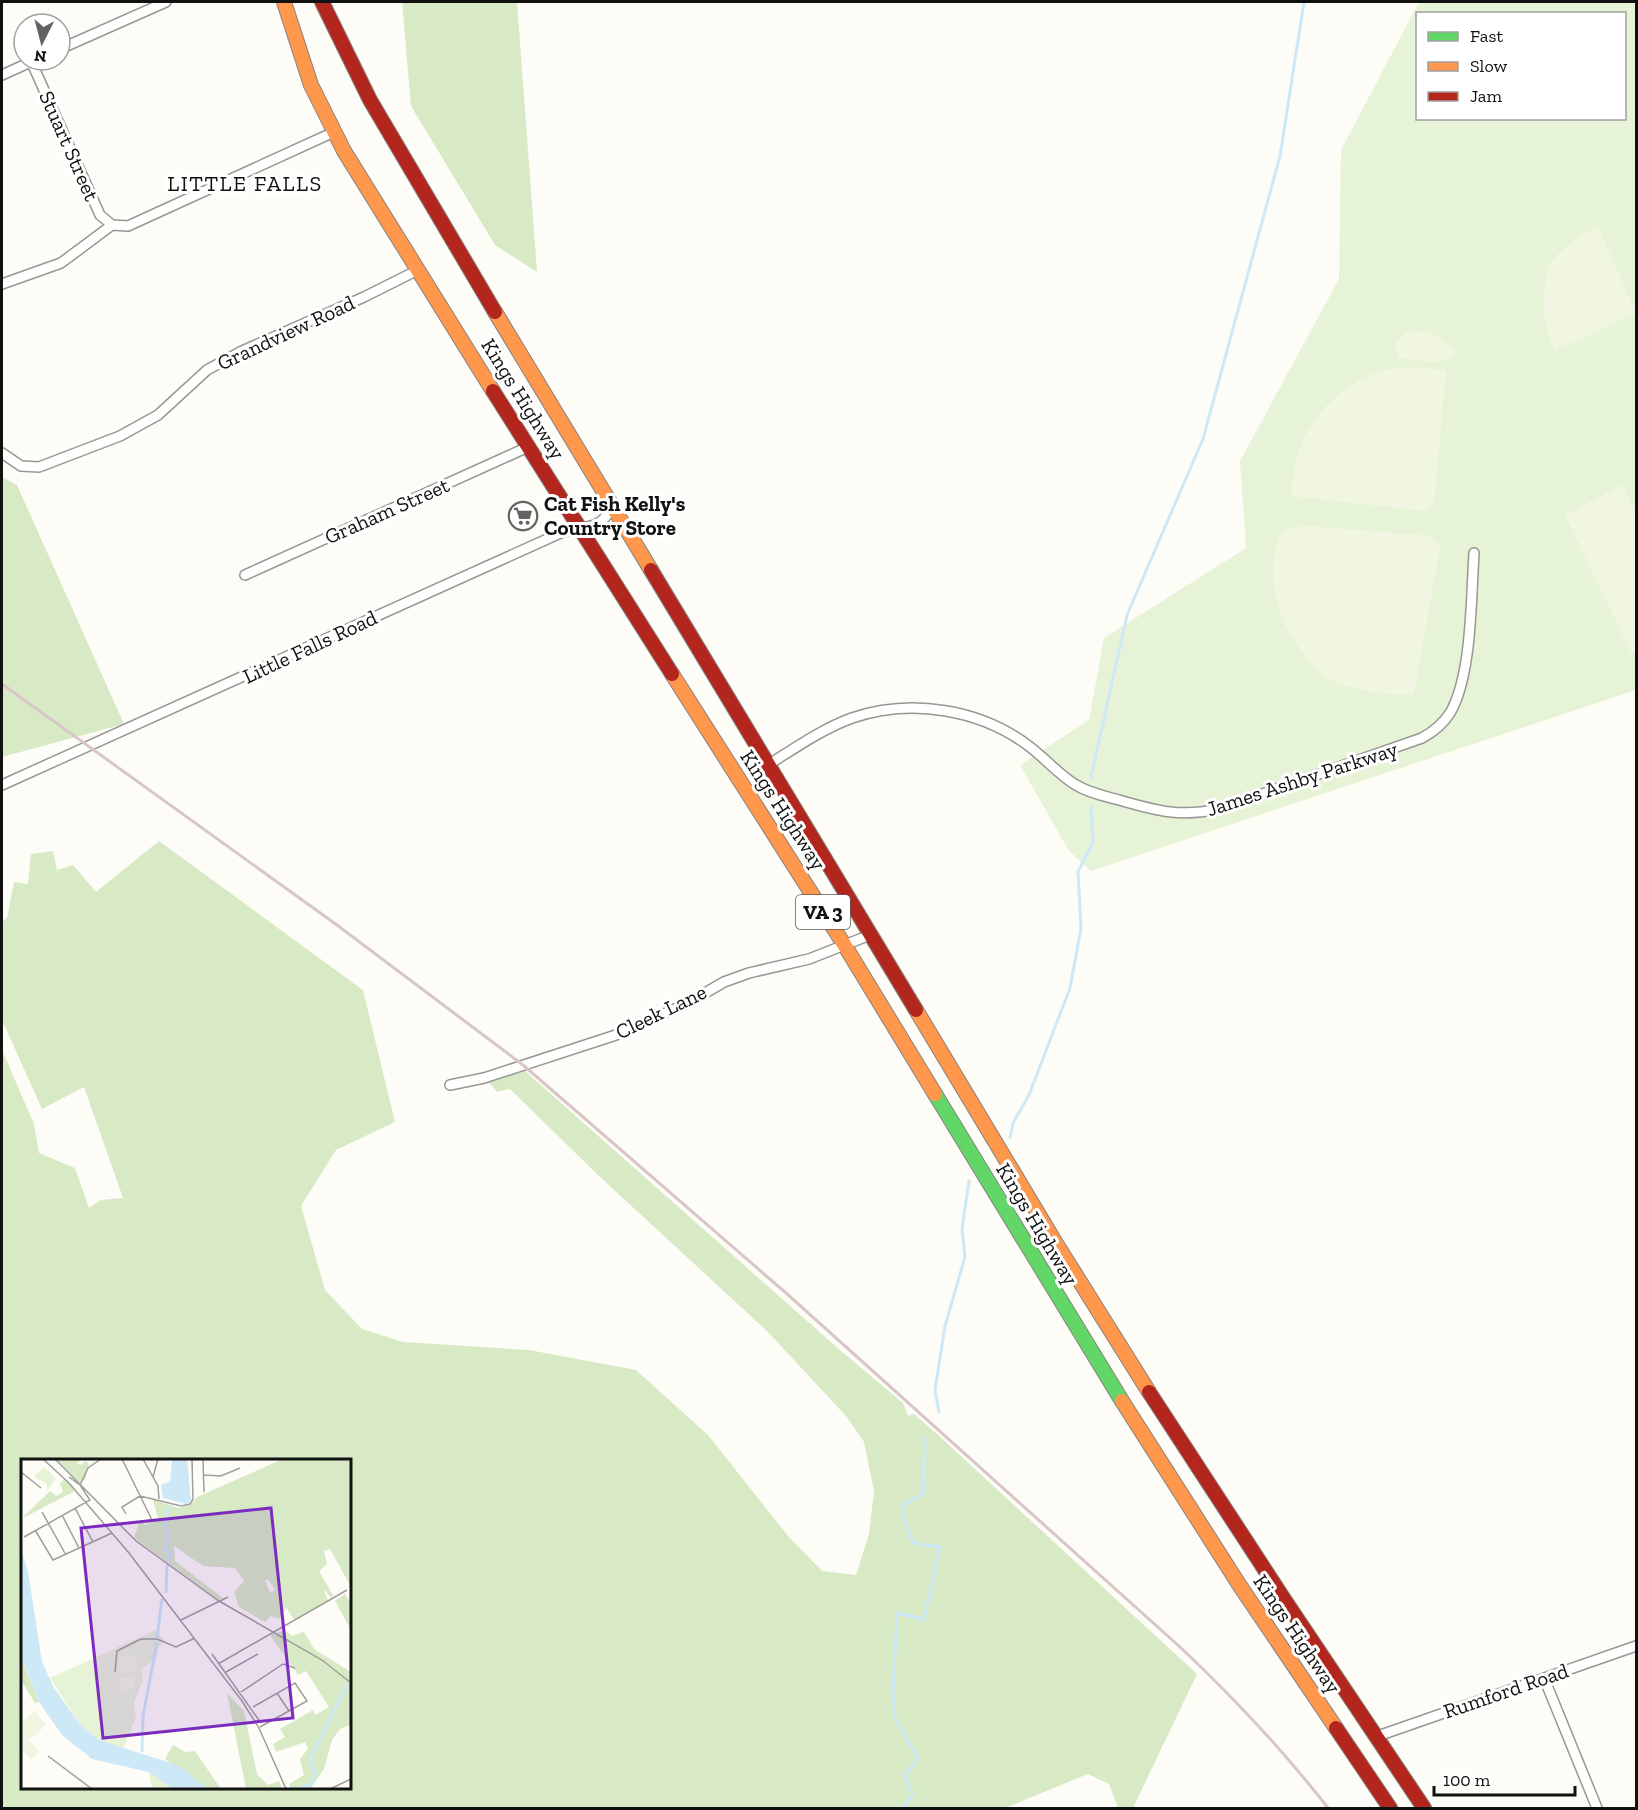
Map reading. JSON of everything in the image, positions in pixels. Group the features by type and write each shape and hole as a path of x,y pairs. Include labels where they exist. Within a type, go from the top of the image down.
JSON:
{"highway":[{"name":"Kings Highway","path":"284,2 311,85 334,132 418,270 579,529 845,946 1083,1340 1173,1482 1390,1809"},
{"name":"Kings Highway","path":"322,2 370,100 1063,1254 1197,1469 1424,1809"},
{"path":"1173,1482 1197,1469"}],"street":[{"path":"72,44 166,2"},
{"name":"Stuart Street","path":"38,72 100,215 112,225"},
{"path":"2,284 61,263 112,225 128,226 334,132"},
{"name":"Grandview Road","path":"2,453 21,466 39,467 120,436 159,415 195,380 216,365 418,270"},
{"name":"Graham Street","path":"245,575 528,447"},
{"name":"Little Falls Road","path":"2,785 565,531 594,526 602,521 613,506"},
{"name":"James Ashby Parkway","path":"768,765 819,733 853,718 893,709 934,709 975,718 999,728 1031,747 1069,780 1090,792 1162,812 1192,814 1222,808 1422,738 1441,724 1454,705 1465,660 1474,553"},
{"name":"Cleek Lane","path":"450,1085 484,1078 605,1039 660,1017 724,982 749,973 809,959 870,934"},
{"name":"Rumford Road","path":"1375,1737 1636,1646"},
{"path":"1544,1678 1597,1809"}],"green space":[{"path":"402,2 517,2 537,272 495,245 411,106"},
{"path":"1419,2 1636,2 1636,690 1091,871 1069,851 1020,765 1089,720 1104,638 1246,548 1240,461 1339,279 1341,150"},
{"path":"1598,227 1636,313 1555,351 1546,326 1544,310 1547,271 1563,250 1576,239"},
{"path":"1407,331 1434,335 1455,351 1450,359 1433,362 1399,358 1395,342"},
{"path":"1408,367 1446,370 1434,504 1426,511 1291,496 1299,448 1324,408 1348,387 1362,379 1383,371"},
{"path":"2,477 17,485 124,724 2,757"},
{"path":"1623,485 1636,513 1636,652 1632,654 1565,515"},
{"path":"1309,526 1431,536 1440,546 1414,695 1368,691 1346,686 1322,674 1297,645 1278,608 1273,568 1276,547 1284,529"},
{"path":"159,841 363,990 395,1122 336,1150 301,1206 325,1290 362,1329 403,1342 529,1350 636,1370 708,1435 788,1536 822,1571 856,1575 869,1534 874,1491 864,1442 846,1416 768,1332 599,1176 510,1089 497,1092 488,1081 525,1071 841,1351 903,1403 908,1416 914,1414 937,1434 1197,1674 1133,1808 1118,1808 1109,1784 1088,1774 1005,1808 2,1808 2,1050 34,1124 39,1153 75,1168 89,1208 101,1200 123,1198 84,1087 42,1109 2,1020 2,922 7,918 14,882 28,884 31,854 53,851 57,870 73,865 96,892"}],"waterway":[{"path":"1091,778 1127,615 1203,439 1280,156 1304,2"},
{"path":"1010,1138 1013,1123 1029,1095 1070,988 1081,928 1078,872 1093,842 1091,806"},
{"path":"939,1412 935,1390 945,1326 965,1257 962,1229 969,1181"},
{"path":"902,1808 913,1795 905,1776 918,1758 895,1719 893,1694 897,1613 924,1619 940,1547 913,1543 903,1516 902,1505 923,1494 925,1439"}],"railway":[{"path":"2,684 337,925 523,1065 786,1293 1180,1647 1257,1724 1328,1808"}],"traffic: fast":[{"path":"935,1094 1122,1401"}],"traffic: slow":[{"path":"284,2 311,85 344,151 493,391"},
{"path":"495,312 651,570"},
{"path":"672,674 845,946 935,1094"},
{"path":"916,1010 1057,1245 1149,1392"},
{"path":"1122,1401 1240,1586 1336,1728"}],"traffic: jam":[{"path":"322,2 370,100 495,312"},
{"path":"493,391 672,674"},
{"path":"651,570 916,1010"},
{"path":"1149,1392 1424,1808"},
{"path":"1336,1728 1390,1808"}],"place":[{"name":"Cat Fish Kelly's Country Store","path":"523,516"}],"district":[{"name":"LITTLE FALLS","path":"245,183"}]}
